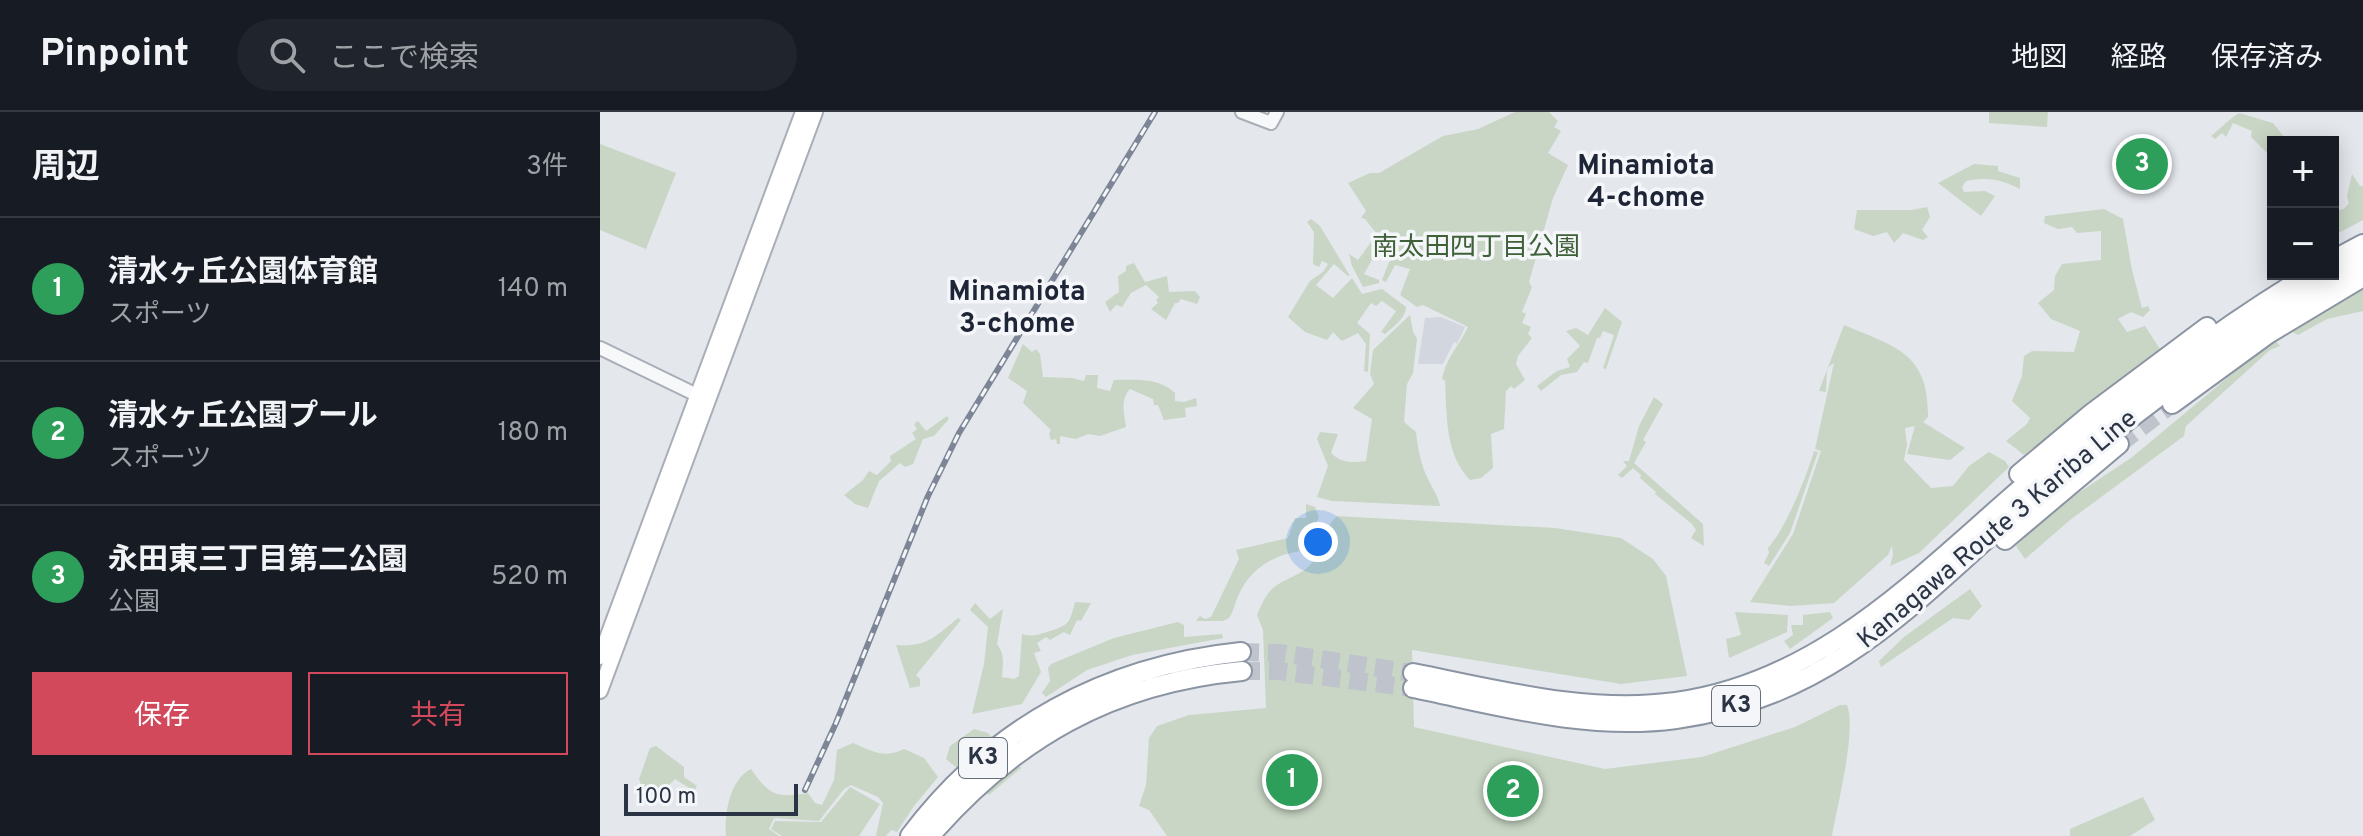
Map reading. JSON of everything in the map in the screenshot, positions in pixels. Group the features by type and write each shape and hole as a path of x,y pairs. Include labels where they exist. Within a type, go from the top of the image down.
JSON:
{"highway":[{"path":"2339,245 2363,232"},
{"path":"2339,257 2363,244"},
{"name":"Kanagawa Route 3 Kariba Line","path":"1999,519 1851,632 1775,673 1721,692 1672,702 1603,705 1413,680 1553,717 1611,722 1649,722 1701,715 1767,696 1843,658 1912,607 1999,519 2037,474 2110,433 2219,351 2363,260"},
{"path":"2174,408 2268,334 2363,277"},
{"path":"1999,519 2056,497 2177,349 2278,280"},
{"name":"Kanagawa Route 3 Kariba Line","path":"2110,433 2218,334 2301,280"},
{"name":"K3","path":"910,836 942,810 990,752 1041,726 1143,689 1201,676 1241,662"},
{"name":"K3","path":"930,836 942,810"}],"main road":[{"path":"600,691 803,112"},
{"path":"600,657 815,112"}],"street":[{"path":"1242,112 1271,123 1277,112"},
{"path":"600,348 703,398"}],"shaded area":[{"path":"1441,317 1465,327 1457,344 1454,342 1443,364 1418,364 1425,318"}],"green space":[{"name":"南太田四丁目公園","path":"1515,112 1549,112 1558,121 1554,127 1561,131 1548,153 1568,165 1553,198 1529,282 1532,287 1522,312 1526,314 1522,323 1531,327 1528,334 1532,338 1518,356 1516,364 1525,380 1506,391 1504,429 1491,434 1493,468 1481,478 1470,480 1452,447 1445,381 1442,379 1468,327 1423,305 1417,307 1400,295 1410,269 1395,265 1386,282 1382,280 1392,255 1378,249 1364,274 1379,280 1379,283 1363,287 1349,254 1358,260 1377,234 1361,218 1366,211 1348,183 1370,173 1379,173 1443,136 1478,129"},
{"path":"1989,112 2048,112 2047,127 1989,123"},
{"path":"2239,113 2273,123 2283,136 2267,136 2267,153 2251,137 2252,131 2233,123 2226,137 2222,133 2215,139 2211,136"},
{"path":"600,144 676,173 646,249 600,230"},
{"path":"2134,146 2143,158 2168,170 2168,180 2150,192 2140,194 2134,188 2126,150"},
{"path":"1974,164 1998,166 1998,171 2020,178 2020,189 1993,180 1966,181 1962,187 1964,192 1985,191 1995,196 1981,216 1938,183"},
{"path":"2352,174 2363,186 2363,220 2339,233 2339,210 2349,203 2347,196"},
{"path":"1927,207 1930,217 1922,230 1928,237 1923,240 1903,233 1894,243 1887,232 1873,236 1854,229 1857,210"},
{"path":"2104,209 2123,219 2142,308 2148,306 2150,310 2143,317 2131,312 2118,319 2127,332 2145,326 2160,349 2024,455 2006,441 2030,418 2012,401 2022,376 2024,356 2032,351 2074,352 2080,331 2051,319 2038,303 2054,290 2055,276 2062,264 2101,260 2101,231 2077,233 2072,227 2058,229 2044,223 2045,216"},
{"path":"1311,219 1320,226 1350,276 1334,264 1316,285 1333,298 1352,278 1362,294 1382,289 1406,307 1401,319 1385,334 1381,332 1396,311 1382,301 1376,306 1371,303 1357,323 1370,334 1368,372 1364,371 1366,344 1358,333 1342,341 1333,332 1327,340 1305,332 1288,317 1310,281 1328,264 1322,261 1319,267 1313,264 1314,232 1307,222"},
{"path":"1134,263 1145,282 1167,276 1169,292 1195,291 1200,297 1197,304 1181,299 1175,303 1166,320 1151,309 1158,303 1156,300 1159,297 1146,285 1131,293 1122,307 1116,305 1110,312 1105,302 1119,292 1118,276 1126,271 1126,266"},
{"path":"2363,286 2363,311 2327,319 2298,335 2289,330"},
{"path":"1605,308 1622,322 1606,369 1603,368 1614,335 1603,331 1597,338 1588,363 1584,362 1577,372 1561,375 1541,391 1537,386 1557,371 1570,367 1567,359 1580,346 1566,331 1576,328 1588,335"},
{"path":"1410,315 1417,339 1413,373 1407,384 1404,422 1416,432 1422,464 1440,506 1332,501 1317,497 1328,466 1317,439 1320,432 1338,434 1331,453 1339,459 1347,462 1366,461 1372,419 1353,408 1374,384 1370,374 1373,350"},
{"path":"1844,325 1894,347 1916,366 1927,396 1928,417 1923,422 1965,448 1950,460 1907,454 1915,426 1905,428 1907,445 1904,460 1931,488 1953,486 1969,466 1989,452 2009,467 1919,553 1890,566 1892,546 1888,555 1834,603 1791,606 1750,602 1793,534 1821,451 1815,449 1834,363 1828,367"},
{"path":"2274,339 2280,346 2270,350 2186,426 2184,436 2070,520 2025,559 2016,546 2057,507 2131,458"},
{"path":"1023,344 1040,354 1043,377 1084,381 1086,375 1098,375 1097,388 1110,391 1114,380 1154,382 1175,393 1175,401 1196,398 1197,406 1185,408 1186,417 1164,420 1153,399 1130,389 1124,402 1126,427 1100,436 1088,434 1076,439 1060,436 1060,444 1057,444 1056,439 1051,440 1051,430 1023,403 1027,391 1008,378"},
{"path":"1827,370 1826,392 1819,391"},
{"path":"1654,397 1663,404 1634,463 1703,524 1704,546 1691,538 1696,530 1692,524 1655,494 1633,468 1622,478 1618,475 1627,466 1623,461 1629,461 1639,426"},
{"path":"947,416 949,419 934,436 923,439 913,464 905,467 900,463 879,481 868,508 855,504 844,495 869,471 877,475 891,461 890,456 916,439 912,433 917,429 914,424 918,421 926,431"},
{"path":"1814,451 1818,452 1790,533 1769,566 1764,563 1768,548 1788,516"},
{"path":"1306,504 1315,507 1319,517 1301,551 1281,556 1257,570 1244,585 1229,618 1223,621 1196,621 1200,616 1205,619 1211,617 1239,559 1236,550 1288,538 1295,518 1306,518"},
{"path":"1337,516 1555,528 1621,538 1653,559 1666,576 1687,676 1621,684 1412,650 1414,727 1605,769 1702,757 1795,727 1840,705 1847,705 1850,732 1832,836 1167,836 1149,810 1139,806 1146,785 1149,738 1157,726 1189,715 1266,708 1263,630 1257,615 1273,588 1310,565"},
{"path":"1970,589 1982,606 1969,620 1953,618 1881,667 1879,661 1904,637"},
{"path":"1075,602 1091,603 1070,635 1064,632 1037,643 1041,651 1034,653 1041,672 1022,704 972,714 984,664 988,627 970,610 975,603 990,619 1003,609 997,644 1002,656 1002,677 1014,679 1019,676 1022,634 1037,635 1064,625"},
{"path":"1735,612 1788,615 1787,632 1729,658 1726,639 1741,635"},
{"path":"1830,612 1833,618 1790,649 1784,641 1793,635 1791,625 1803,625 1803,615"},
{"path":"958,618 961,620 916,675 920,686 910,688 896,645 916,644 930,639"},
{"path":"1178,622 1184,625 1184,637 1222,634 1223,638 1132,655 1087,670 1046,697 1042,693 1050,681 1048,668 1051,664 1114,638"},
{"path":"974,729 988,733 1021,768 989,795 946,759 950,746"},
{"path":"853,743 884,754 904,749 924,758 938,777 897,832 891,830 886,836 876,836 883,803 878,797 851,785 844,789 819,821 774,818 769,829 779,836 726,836 730,798 744,774 751,769 769,790 781,795 808,793 815,803 822,805 834,780 837,750"},
{"path":"656,746 684,767 684,777 697,786 694,791 675,779 667,787 662,787 656,796 643,790 639,779 650,748"},
{"path":"850,787 880,804 859,836 782,836 771,829 775,821 821,822"},
{"path":"2143,797 2155,820 2130,836 2070,836 2070,829"}],"tunnel":[{"path":"2119,444 2172,404"},
{"path":"1241,652 1280,653 1413,673"},
{"path":"1242,671 1278,671 1413,688"}],"railway":[{"path":"805,790 836,723 928,496 959,433 1155,112"}],"place":[{"name":"永田東三丁目第二公園","path":"2142,164"},
{"name":"清水ヶ丘公園体育館","path":"1292,780"},
{"name":"清水ヶ丘公園プール","path":"1513,791"}],"district":[{"name":"Minamiota 4-chome","path":"1646,183"},
{"name":"Minamiota 3-chome","path":"1017,309"}]}
